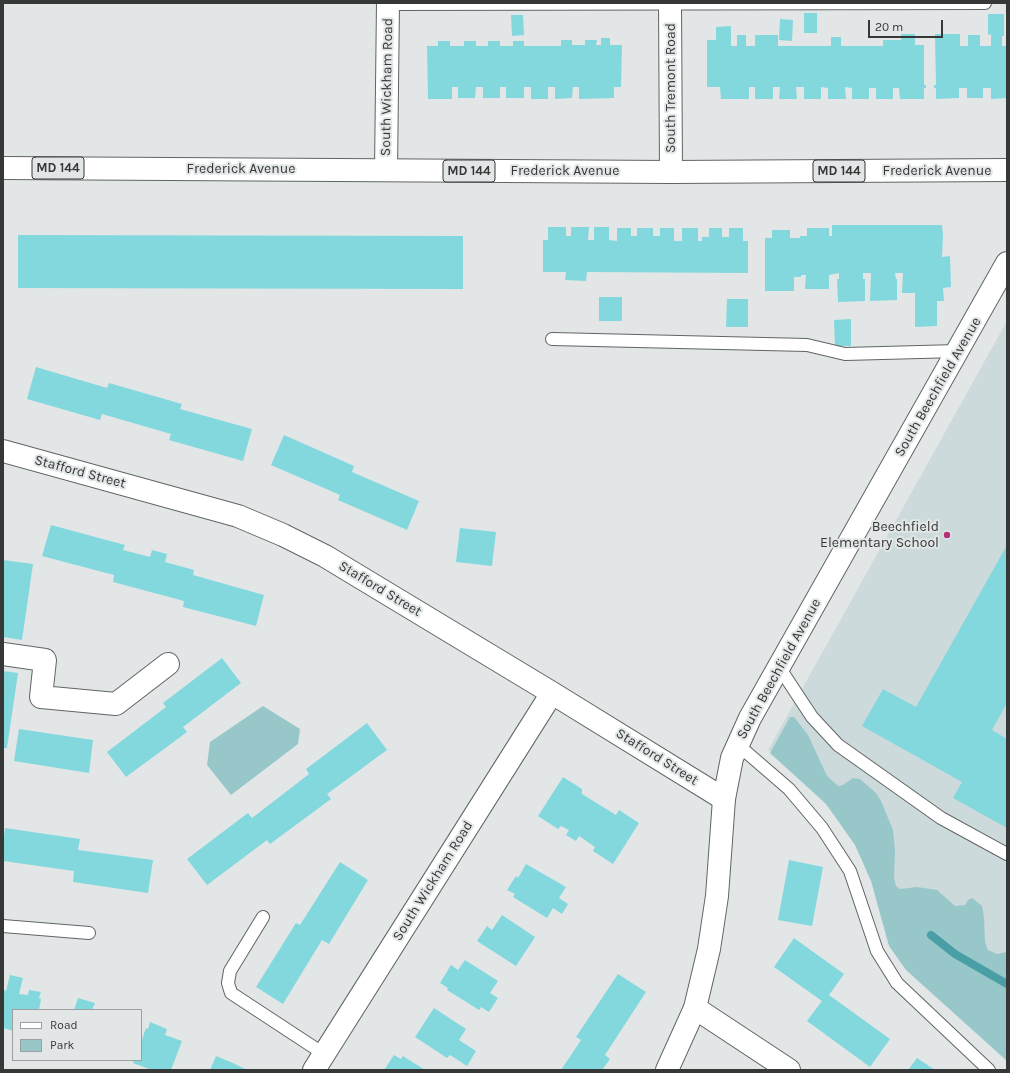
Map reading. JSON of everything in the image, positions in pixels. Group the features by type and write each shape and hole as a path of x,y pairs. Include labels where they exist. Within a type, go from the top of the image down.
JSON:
{"street":[{"name":"South Tremont Road","path":"670,3 671,172"},
{"name":"South Wickham Road","path":"386,170 388,4"},
{"name":"Frederick Avenue","path":"3,168 671,172 1007,170"},
{"name":"South Beechfield Avenue","path":"667,1070 695,1008 709,949 717,896 724,799 732,758 750,718 1007,263"},
{"name":"Stafford Street","path":"3,451 238,516 283,535 325,556 552,692 724,799"},
{"path":"3,654 45,660 41,697 116,704 168,664"},
{"name":"South Wickham Road","path":"319,1062 552,692"},
{"path":"695,1008 789,1070"}],"lane":[{"path":"388,4 985,3"},
{"path":"552,339 807,344 845,354 958,351"},
{"path":"779,667 812,717 838,745 941,818 1007,854"},
{"path":"738,745 789,789 822,828 850,871 877,951 897,983 989,1070"},
{"path":"263,917 230,971 228,983 231,992 319,1062"},
{"path":"3,926 89,933"}],"shaded area":[{"name":"Beechfield Elementary School","path":"1007,321 1007,966 887,901 851,808 768,750"}],"green space":[{"path":"263,706 300,729 298,744 231,795 207,765 210,742"},
{"path":"790,717 794,717 808,735 827,776 838,786 843,785 853,778 860,779 876,793 881,801 893,830 895,851 894,877 896,886 900,889 917,887 937,890 955,906 965,905 968,900 972,898 982,906 985,942 988,950 997,954 1007,952 1007,1061 906,970 889,946 871,881 855,845 826,804 770,753"}],"building":[{"path":"804,13 817,13 817,33 804,33"},
{"path":"988,14 1004,14 1004,36 1002,36 1002,46 1007,46 1007,98 991,99 991,88 983,88 983,98 967,98 967,88 959,88 959,98 936,99 936,88 934,88 934,85 936,85 935,34 960,34 960,46 968,46 968,35 980,35 980,46 991,46 991,34 988,35"},
{"path":"511,15 523,15 524,35 512,36"},
{"path":"780,19 793,20 792,41 779,40"},
{"path":"731,26 731,46 737,46 737,35 746,35 746,46 755,46 755,35 778,35 778,46 831,46 831,37 841,37 841,46 883,46 883,40 901,40 901,34 915,34 915,45 924,45 924,85 926,85 926,88 924,88 924,99 900,99 899,88 893,88 893,99 876,99 876,88 869,88 869,99 852,99 852,88 845,87 846,99 828,99 828,88 821,87 821,99 804,99 804,87 796,87 797,99 779,99 780,87 773,87 773,99 755,99 755,87 749,87 749,99 721,99 720,87 707,87 707,40 716,40 716,27"},
{"path":"601,38 610,38 610,45 622,45 621,87 614,87 614,98 579,99 579,87 573,87 572,98 555,99 555,87 548,87 548,99 531,99 531,87 524,87 524,98 506,98 506,87 500,87 500,98 483,98 483,87 476,87 475,98 458,98 458,87 452,87 452,99 428,99 427,46 438,46 438,41 450,41 450,46 464,46 464,41 476,41 476,46 488,46 488,41 500,41 500,46 513,46 513,41 524,41 524,46 561,46 561,40 572,40 572,45 585,45 585,40 597,40 596,45 601,45"},
{"path":"832,225 942,225 942,257 950,256 951,287 943,288 944,301 937,301 937,326 915,327 915,293 902,293 903,273 895,273 897,279 897,300 870,301 871,273 863,273 863,279 865,279 865,301 838,302 837,279 839,279 839,273 829,275 829,289 805,289 806,275 801,275 801,277 794,277 794,291 765,291 765,238 772,238 772,230 790,230 790,238 800,238 800,236 807,236 807,228 829,228 829,236 832,236"},
{"path":"548,227 566,227 566,236 571,236 571,227 589,227 588,240 594,240 594,227 609,227 609,240 617,241 617,228 631,228 631,236 637,236 637,228 653,228 653,236 660,236 660,228 674,228 674,241 682,241 682,228 698,228 698,241 702,241 702,237 709,237 709,228 722,228 722,237 729,237 729,228 743,228 743,241 748,241 748,273 587,272 586,281 565,280 566,272 543,272 543,240 548,240"},
{"path":"18,235 463,236 463,289 18,288"},
{"path":"599,297 622,297 622,321 599,321"},
{"path":"727,299 748,299 748,327 726,327"},
{"path":"851,319 851,346 835,346 834,320"},
{"path":"36,367 107,388 109,383 182,404 180,409 252,429 243,461 169,440 171,434 102,414 100,420 27,399"},
{"path":"284,435 354,466 352,472 419,501 407,530 338,500 340,495 271,465"},
{"path":"51,525 125,545 123,550 150,557 152,550 167,554 165,562 194,570 193,575 264,595 256,626 183,607 184,601 113,582 114,575 42,556"},
{"path":"460,528 496,532 492,566 456,562"},
{"path":"1007,545 1007,703 992,730 1007,739 1007,828 953,798 962,782 862,726 883,689 916,707"},
{"path":"3,560 33,564 22,640 3,637"},
{"path":"222,658 241,683 183,727 187,732 126,777 107,752 166,707 163,703"},
{"path":"3,671 18,673 7,748 3,748"},
{"path":"367,723 387,750 327,794 331,799 270,844 267,840 207,885 187,859 248,813 252,818 309,774 306,769"},
{"path":"19,729 93,740 89,773 14,761"},
{"path":"563,777 582,789 582,794 616,815 619,810 639,823 613,864 593,851 595,847 579,836 576,841 566,835 569,830 561,826 558,829 538,816"},
{"path":"5,828 80,839 78,850 153,860 148,893 73,882 74,871 3,861"},
{"path":"789,860 823,867 812,926 778,920"},
{"path":"340,862 368,880 329,944 322,940 283,1004 256,987 296,923 300,925"},
{"path":"526,864 566,887 559,898 568,904 562,914 553,908 547,918 513,897 515,894 507,890 516,876 518,878"},
{"path":"502,915 535,937 516,966 477,941 487,926 492,930"},
{"path":"794,938 844,974 829,995 890,1039 870,1067 807,1021 822,1001 774,967"},
{"path":"465,960 498,981 490,993 498,998 489,1012 481,1007 479,1010 447,990 448,988 440,983 451,965 458,970"},
{"path":"618,974 646,992 605,1055 610,1059 602,1070 561,1070 581,1040 576,1037"},
{"path":"10,975 23,978 19,994 28,995 29,990 41,992 39,998 41,999 39,1009 12,1009 12,1031 3,1028 3,992 4,990 6,991"},
{"path":"78,998 95,1003 92,1009 74,1009"},
{"path":"434,1008 466,1029 459,1040 476,1051 467,1066 450,1055 447,1058 415,1037"},
{"path":"150,1022 167,1029 165,1035 182,1041 171,1070 152,1070 133,1063 134,1061 142,1061 142,1039 146,1028 148,1029"},
{"path":"394,1055 401,1059 403,1056 425,1070 384,1070"},
{"path":"216,1056 233,1063 247,1070 210,1070"},
{"path":"917,1058 935,1070 908,1070"}],"waterway":[{"path":"931,935 955,954 1007,984"}],"place":[{"name":"Beechfield Elementary School","path":"947,535"}]}
